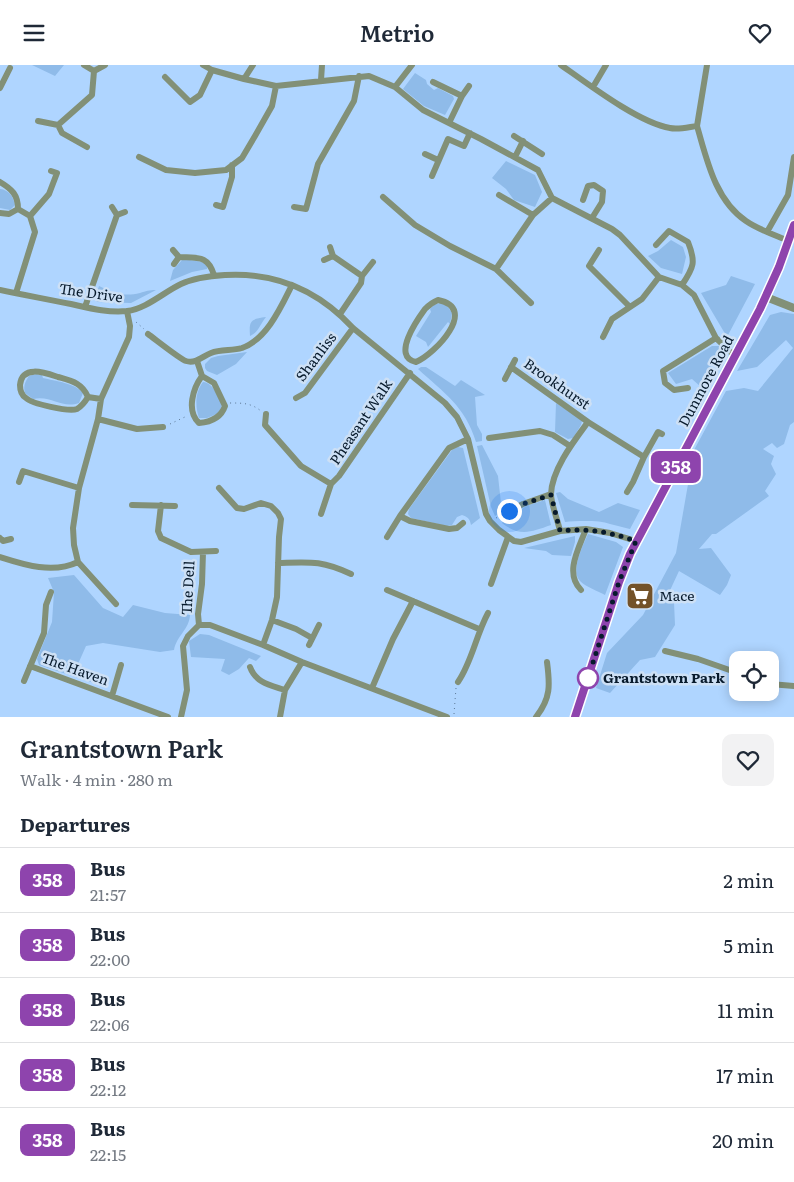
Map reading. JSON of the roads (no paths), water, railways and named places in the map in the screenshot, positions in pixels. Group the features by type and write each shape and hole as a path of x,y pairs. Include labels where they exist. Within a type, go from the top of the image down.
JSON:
{"main road":[{"name":"Dunmore Road","path":"575,717 621,576 636,541 736,357 766,297 794,225"}],"street":[{"path":"84,65 94,71"},
{"path":"94,71 105,65"},
{"path":"203,65 212,70 276,86 369,76 395,87 423,110 538,170 552,198 592,218 620,235 659,277 682,285 694,295 716,338 736,357"},
{"path":"244,79 253,65"},
{"path":"321,80 322,65"},
{"path":"395,87 412,65"},
{"path":"562,65 644,119 670,129 697,126"},
{"path":"593,87 606,65"},
{"path":"706,65 697,126 718,187 729,206 746,221 789,241"},
{"path":"0,88 10,69"},
{"path":"166,77 190,102 200,95 212,70"},
{"path":"58,125 92,95 94,71"},
{"path":"294,207 306,209 318,164 354,101 359,76"},
{"path":"433,82 462,96"},
{"path":"139,157 166,170 195,173 226,169 242,158 272,106 276,86"},
{"path":"449,123 469,86"},
{"path":"38,121 58,125"},
{"path":"58,125 62,133 87,147"},
{"path":"432,176 448,139 464,147 470,133"},
{"path":"514,136 542,154"},
{"path":"515,157 523,141"},
{"path":"425,155 438,160"},
{"path":"767,232 788,195 794,157"},
{"path":"216,205 223,207 232,177 232,165"},
{"path":"30,216 49,193 57,173 51,171"},
{"path":"0,183 9,187 15,193 18,200 18,209"},
{"path":"583,200 588,186 594,185 603,191 602,203 592,218"},
{"path":"499,195 533,215"},
{"path":"382,197 415,225 450,246 496,269 531,303"},
{"path":"496,269 533,215 552,198"},
{"path":"112,207 117,215"},
{"path":"16,293 35,232 30,216 18,209"},
{"path":"0,213 9,214 18,209"},
{"path":"117,215 125,212"},
{"path":"85,307 117,215"},
{"path":"656,245 668,231 688,242 694,257 690,272 682,285"},
{"path":"330,247 333,256 362,276"},
{"path":"173,250 179,257 202,258 208,262 214,275"},
{"path":"599,250 589,266 630,307"},
{"path":"324,261 333,256"},
{"path":"174,264 179,257"},
{"path":"340,313 361,283 362,276 373,262"},
{"name":"The Drive","path":"0,289 104,311 127,311 137,308 181,284 214,275 244,274 267,276 292,285 320,299 340,313 353,328 407,371 444,403 457,417 468,439 486,514 490,521 508,537"},
{"path":"603,337 612,319 642,299 659,277"},
{"path":"148,334 186,361 197,361 212,352 242,348 254,341 264,331 277,313 292,285"},
{"path":"766,297 794,308"},
{"path":"438,300 449,303 455,310 456,318 449,331 429,354 416,362 411,361 405,349 406,341 426,308 438,300"},
{"path":"116,604 78,562 73,528 79,488 98,419 101,399 129,337 127,311"},
{"name":"Shanliss","path":"296,398 305,393 353,328"},
{"path":"688,388 674,390 665,383 663,371 716,338"},
{"name":"Brookhurst","path":"505,379 510,367 516,360"},
{"path":"197,361 202,376 214,383 225,406 221,415 207,422 199,423 192,413 193,392 202,376"},
{"name":"Pheasant Walk","path":"321,514 331,484 339,476 407,371 411,361"},
{"name":"Brookhurst","path":"510,367 588,422 644,457"},
{"path":"39,371 75,382 85,389 88,397 83,405 77,409 66,410 31,402 20,392 20,384 26,374 39,371"},
{"path":"88,397 101,399"},
{"name":"Pheasant Walk","path":"266,414 265,425 301,466 331,484"},
{"path":"98,419 137,429 163,427"},
{"name":"Brookhurst","path":"560,531 551,495 554,479 570,446 588,422"},
{"path":"490,438 540,431 552,435 570,446"},
{"path":"627,492 658,432 662,433"},
{"path":"387,537 400,516 450,448 468,439"},
{"path":"19,482 23,471 79,488"},
{"path":"219,488 237,508 244,509 261,503 271,506 281,519 277,597 272,620 263,645"},
{"path":"509,511 523,504 551,495"},
{"path":"132,505 175,506"},
{"name":"The Dell","path":"161,505 158,531 161,538 191,552 216,551"},
{"path":"400,516 410,521 449,529 457,528 463,523"},
{"path":"491,584 508,537 514,541 521,542 560,531 586,529 610,533 636,541"},
{"path":"582,590 575,584 573,565 586,529"},
{"path":"1,542 11,539"},
{"name":"The Dell","path":"199,625 202,552"},
{"path":"0,557 28,567 66,567 78,562"},
{"path":"278,563 316,561 335,566 351,574"},
{"path":"387,590 480,629"},
{"name":"The Haven","path":"24,681 44,633 46,605 51,592"},
{"path":"372,688 393,639 413,601"},
{"path":"458,683 464,674 480,629 488,613"},
{"path":"272,620 296,629 310,642 319,625"},
{"path":"181,717 187,690 183,646 188,636 199,625 210,625 446,717"},
{"path":"665,651 698,659 729,670"},
{"path":"280,717 286,690 302,662"},
{"path":"536,717 545,706 548,695 547,662"},
{"name":"The Haven","path":"30,665 168,717"},
{"name":"The Haven","path":"112,696 121,665"},
{"path":"250,667 253,675 266,684 286,690"},
{"path":"779,685 794,687"}],"place":[{"name":"Mace","path":"640,596"},
{"name":"Grantstown Park","path":"588,678"}]}
